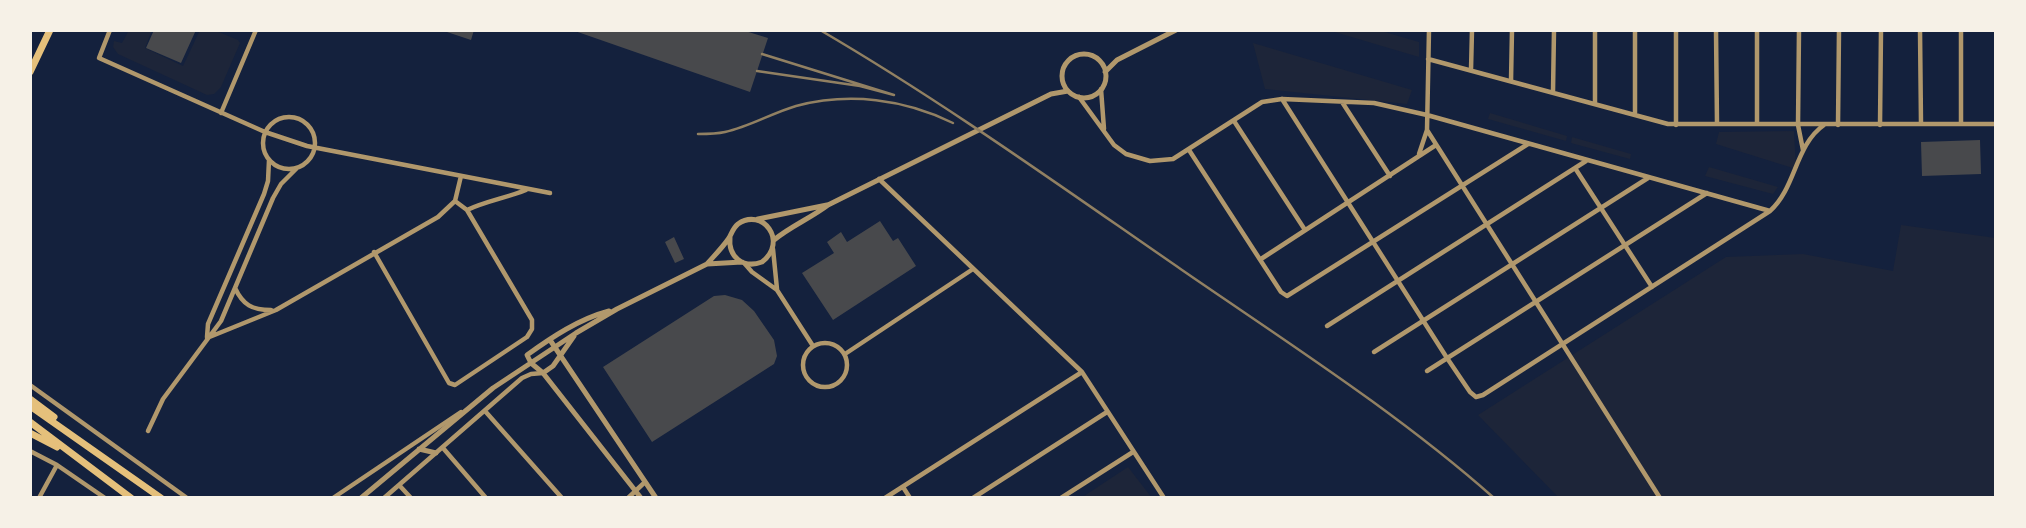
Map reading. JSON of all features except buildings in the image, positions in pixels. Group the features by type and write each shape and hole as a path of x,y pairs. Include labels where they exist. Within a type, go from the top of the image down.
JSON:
{"highway":[{"path":"30,72 50,30"},
{"path":"30,399 161,498"},
{"path":"30,406 138,481"},
{"path":"30,422 131,498"},
{"path":"30,433 70,454"}],"street":[{"path":"110,30 99,58 265,132 315,148 551,193"},
{"path":"221,113 256,30"},
{"path":"1105,133 1101,89 1105,72 1117,60 1176,30"},
{"path":"1419,154 1427,130 1429,30"},
{"path":"1471,70 1472,30"},
{"path":"1511,81 1512,30"},
{"path":"1553,92 1554,30"},
{"path":"1595,30 1595,103"},
{"path":"1635,30 1635,114"},
{"path":"1675,30 1676,125"},
{"path":"1716,30 1717,124"},
{"path":"1757,30 1757,124"},
{"path":"1799,30 1798,125 1803,150"},
{"path":"1838,125 1839,30"},
{"path":"1881,30 1881,125"},
{"path":"1920,30 1921,124"},
{"path":"1961,30 1961,124"},
{"path":"1051,94 1062,80 1064,67 1073,57 1087,55 1099,61 1117,60"},
{"path":"1428,59 1676,125 1996,124"},
{"path":"1099,61 1105,72"},
{"path":"1062,80 1068,91 1079,97 1120,150 1150,161 1173,159 1262,102 1282,99 1374,103 1427,115 1770,211"},
{"path":"1079,97 1091,97 1101,89"},
{"path":"774,240 787,229 817,214 828,205 879,179 1051,94 1068,91"},
{"path":"1282,99 1447,358 1476,397 1770,211 1780,201 1803,150 1824,125"},
{"path":"1341,101 1390,176"},
{"path":"148,431 163,399 220,321 281,184 309,160 315,148 311,129 298,119 279,119 265,132 263,146 269,160 268,181 208,324 207,338"},
{"path":"1234,121 1305,230"},
{"path":"1427,130 1660,498"},
{"path":"1261,259 1436,144"},
{"path":"1189,150 1284,295 1289,295 1529,144"},
{"path":"269,160 282,169 297,169"},
{"path":"1326,326 1587,160"},
{"path":"1575,169 1652,287"},
{"path":"207,338 276,310 438,217 455,201 461,176"},
{"path":"1374,352 1649,178"},
{"path":"879,179 1082,372 1164,498"},
{"path":"467,210 527,189"},
{"path":"1427,371 1707,192"},
{"path":"374,252 449,383 455,385 527,337 532,329 532,320 467,210 455,201"},
{"path":"361,498 516,371 617,309 707,264 740,223 828,205"},
{"path":"755,220 767,226 774,240 777,290"},
{"path":"730,237 731,250 752,272 777,290 813,346"},
{"path":"707,264 762,262 773,248"},
{"path":"845,354 973,270"},
{"path":"235,288 244,304 253,308 276,310"},
{"path":"617,309 591,316 527,355 641,498"},
{"path":"384,498 522,378 543,373 561,357 576,333"},
{"path":"550,340 656,498"},
{"path":"834,344 845,354 848,368 845,376 834,386 821,387 810,382 803,371 804,357 813,346 834,344"},
{"path":"885,498 1082,372"},
{"path":"30,385 187,498"},
{"path":"333,498 468,408"},
{"path":"485,411 562,498"},
{"path":"973,498 1107,412"},
{"path":"443,448 486,498"},
{"path":"419,449 436,453"},
{"path":"30,451 57,465 97,496 105,498"},
{"path":"1061,498 1133,452"},
{"path":"39,498 57,465"},
{"path":"628,498 645,482"},
{"path":"399,485 411,498"},
{"path":"903,487 910,498"}],"shaded area":[{"path":"129,30 152,30 145,48 183,66 200,30 214,30 240,43 221,87 214,94 207,95 118,54 113,47 114,41 122,43"},
{"path":"1328,30 1378,30 1419,42 1419,57"},
{"path":"1253,43 1412,90 1407,104 1265,89"},
{"path":"1490,113 1567,136 1566,141 1488,119"},
{"path":"1794,131 1796,169 1716,144 1719,132"},
{"path":"1572,137 1631,154 1630,159 1571,143"},
{"path":"1709,167 1778,187 1773,194 1705,176"},
{"path":"1901,225 1996,238 1996,498 1559,498 1478,415 1726,257 1803,254 1893,271"},
{"path":"1128,467 1152,498 1081,498"}],"railway":[{"path":"820,30 958,116 1302,352 1420,437 1494,498"},
{"path":"757,71 860,86 894,95 762,54"},
{"path":"698,134 725,132 796,106 836,99 896,103 953,123"}]}
